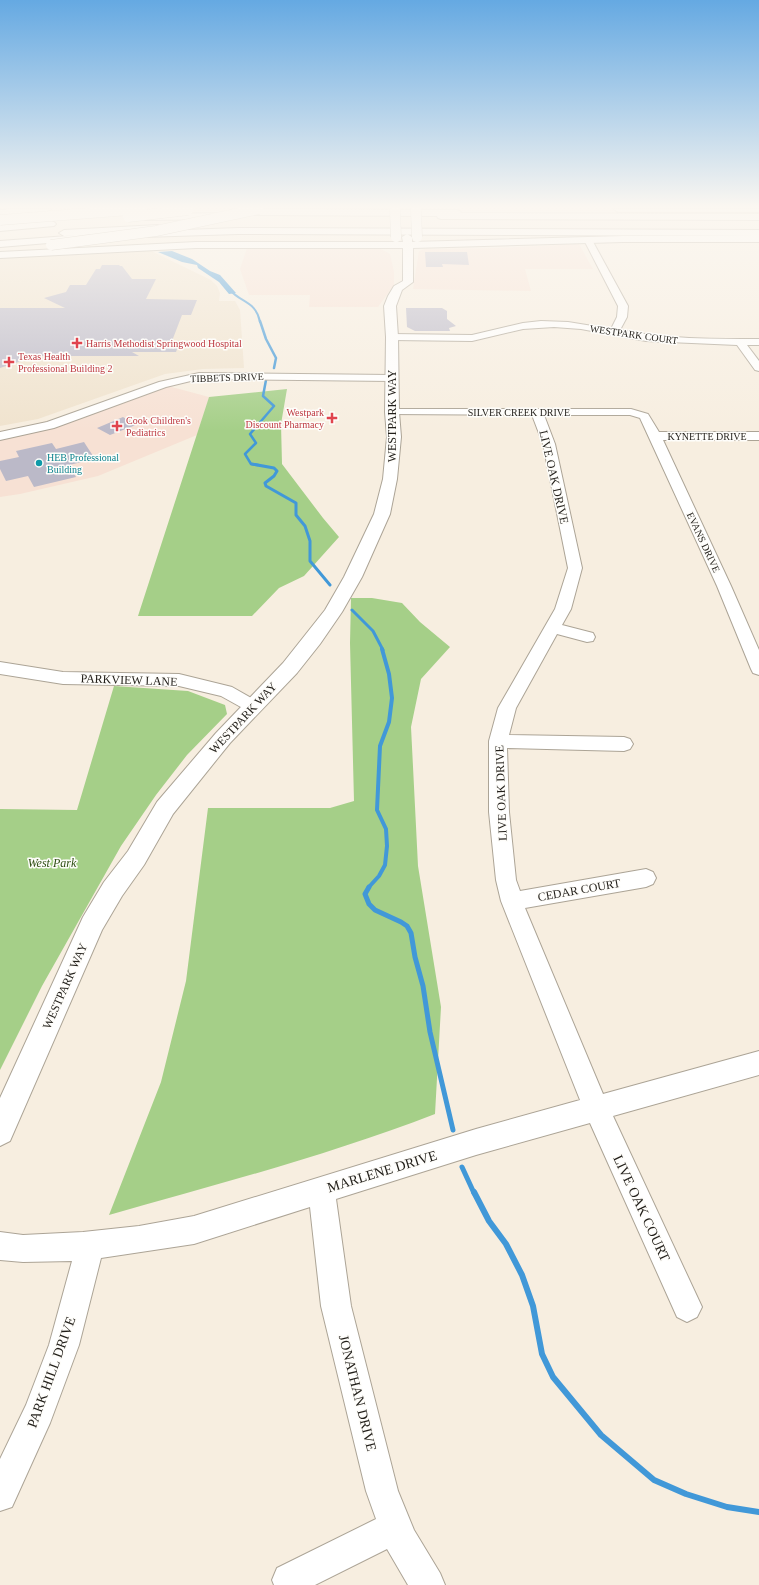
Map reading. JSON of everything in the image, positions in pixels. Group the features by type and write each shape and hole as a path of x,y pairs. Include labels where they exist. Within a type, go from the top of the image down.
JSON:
{"main road":[{"name":"WESTPARK WAY","path":"0,1131 92,925 113,890 136,858 165,808 222,738 254,707 290,668 313,640 333,612 353,577 382,514 390,479 394,437 392,412 392,337 390,306 393,296 401,285 406,283"}],"street":[{"path":"611,283 623,306 622,317 614,332"},
{"name":"WESTPARK COURT","path":"392,337 472,338 485,336 519,326 542,324 579,326 667,340 759,342"},
{"path":"740,342 759,368"},
{"name":"TIBBETS DRIVE","path":"3,432 56,419 146,387 199,376 220,374 392,375"},
{"name":"SILVER CREEK DRIVE","path":"392,412 631,412 645,417"},
{"name":"LIVE OAK DRIVE","path":"537,412 549,444 575,568 563,609 507,708 498,741 499,812 506,880 512,901 596,1108"},
{"name":"EVANS DRIVE","path":"645,417 757,661"},
{"name":"KYNETTE DRIVE","path":"655,436 759,436"},
{"path":"552,627 587,637"},
{"name":"PARKVIEW LANE","path":"0,668 63,678 179,680 226,691 254,707"},
{"path":"498,741 624,744"},
{"name":"CEDAR COURT","path":"512,901 646,878"},
{"name":"MARLENE DRIVE","path":"0,1246 10,1249 74,1248 158,1237 194,1230 476,1142 759,1063"},
{"name":"LIVE OAK COURT","path":"596,1108 687,1308"},
{"name":"JONATHAN DRIVE","path":"321,1191 336,1306 382,1491 401,1541 428,1585"},
{"name":"PARK HILL DRIVE","path":"0,1495 39,1412 64,1345 90,1245"},
{"path":"289,1580 396,1527"}],"shaded area":[{"path":"0,283 214,283 220,293 219,301 235,301 240,310 244,368 203,369 165,374 38,419 0,426"},
{"path":"245,283 394,283 378,307 309,307 310,295 249,295"},
{"path":"414,283 529,283 531,291 413,289"},
{"path":"168,386 209,397 197,435 98,476 20,494 0,497 0,439"}],"green space":[{"path":"287,389 281,424 282,464 339,537 304,576 279,588 252,616 138,616 209,397"},
{"path":"351,598 372,598 402,603 420,622 450,647 421,679 411,727 418,866 441,1007 435,1114 314,1156 109,1215 161,1082 186,981 208,808 330,808 354,801 350,643"},
{"name":"West Park","path":"114,686 188,691 225,705 227,714 187,755 156,795 121,846 42,986 0,1070 0,809 77,810"}],"water":[{"path":"220,283 227,283 236,293 229,294"}],"building":[{"path":"87,283 154,283 146,299 197,300 191,315 182,315 172,341 180,341 176,352 132,352 139,356 37,356 0,368 0,308 65,308 44,298 66,292 70,285 86,285"},
{"path":"406,308 442,308 447,311 447,319 456,326 449,328 450,331 415,331 407,327"},
{"name":"Cook Children's Pediatrics","path":"123,417 136,425 110,435 97,428"},
{"name":"HEB Professional Building","path":"84,442 95,459 69,465 76,477 34,487 28,476 6,481 0,469 0,461 19,457 16,451 52,443 56,449"}],"waterway":[{"path":"230,290 252,306 258,315 260,322"},
{"path":"260,321 266,339 276,358 274,368"},
{"path":"256,465 251,464 245,454 256,443 250,434 274,406 263,396 266,380"},
{"path":"256,465 274,468 277,471 274,476 265,483 266,486 296,503 296,515 305,526 310,541 310,561 330,585"},
{"path":"352,610 373,631 383,650"},
{"path":"368,888 379,876 385,865 387,846 386,829 377,810 380,746 389,722 392,698 389,674 382,649"},
{"path":"369,887 365,894 369,904 375,910 407,926 411,933 415,957 423,986 430,1032 453,1130"},
{"path":"462,1167 474,1193"},
{"path":"474,1192 489,1221 506,1244 522,1275 533,1306 542,1354 553,1377 601,1435 654,1480 686,1494 727,1507 759,1512"}],"place":[{"name":"Harris Methodist Springwood Hospital","path":"77,343"},
{"name":"Texas Health Professional Building 2","path":"9,362"},
{"name":"Westpark Discount Pharmacy","path":"332,418"},
{"name":"Cook Children's Pediatrics","path":"117,426"},
{"name":"HEB Professional Building","path":"39,463"}]}
